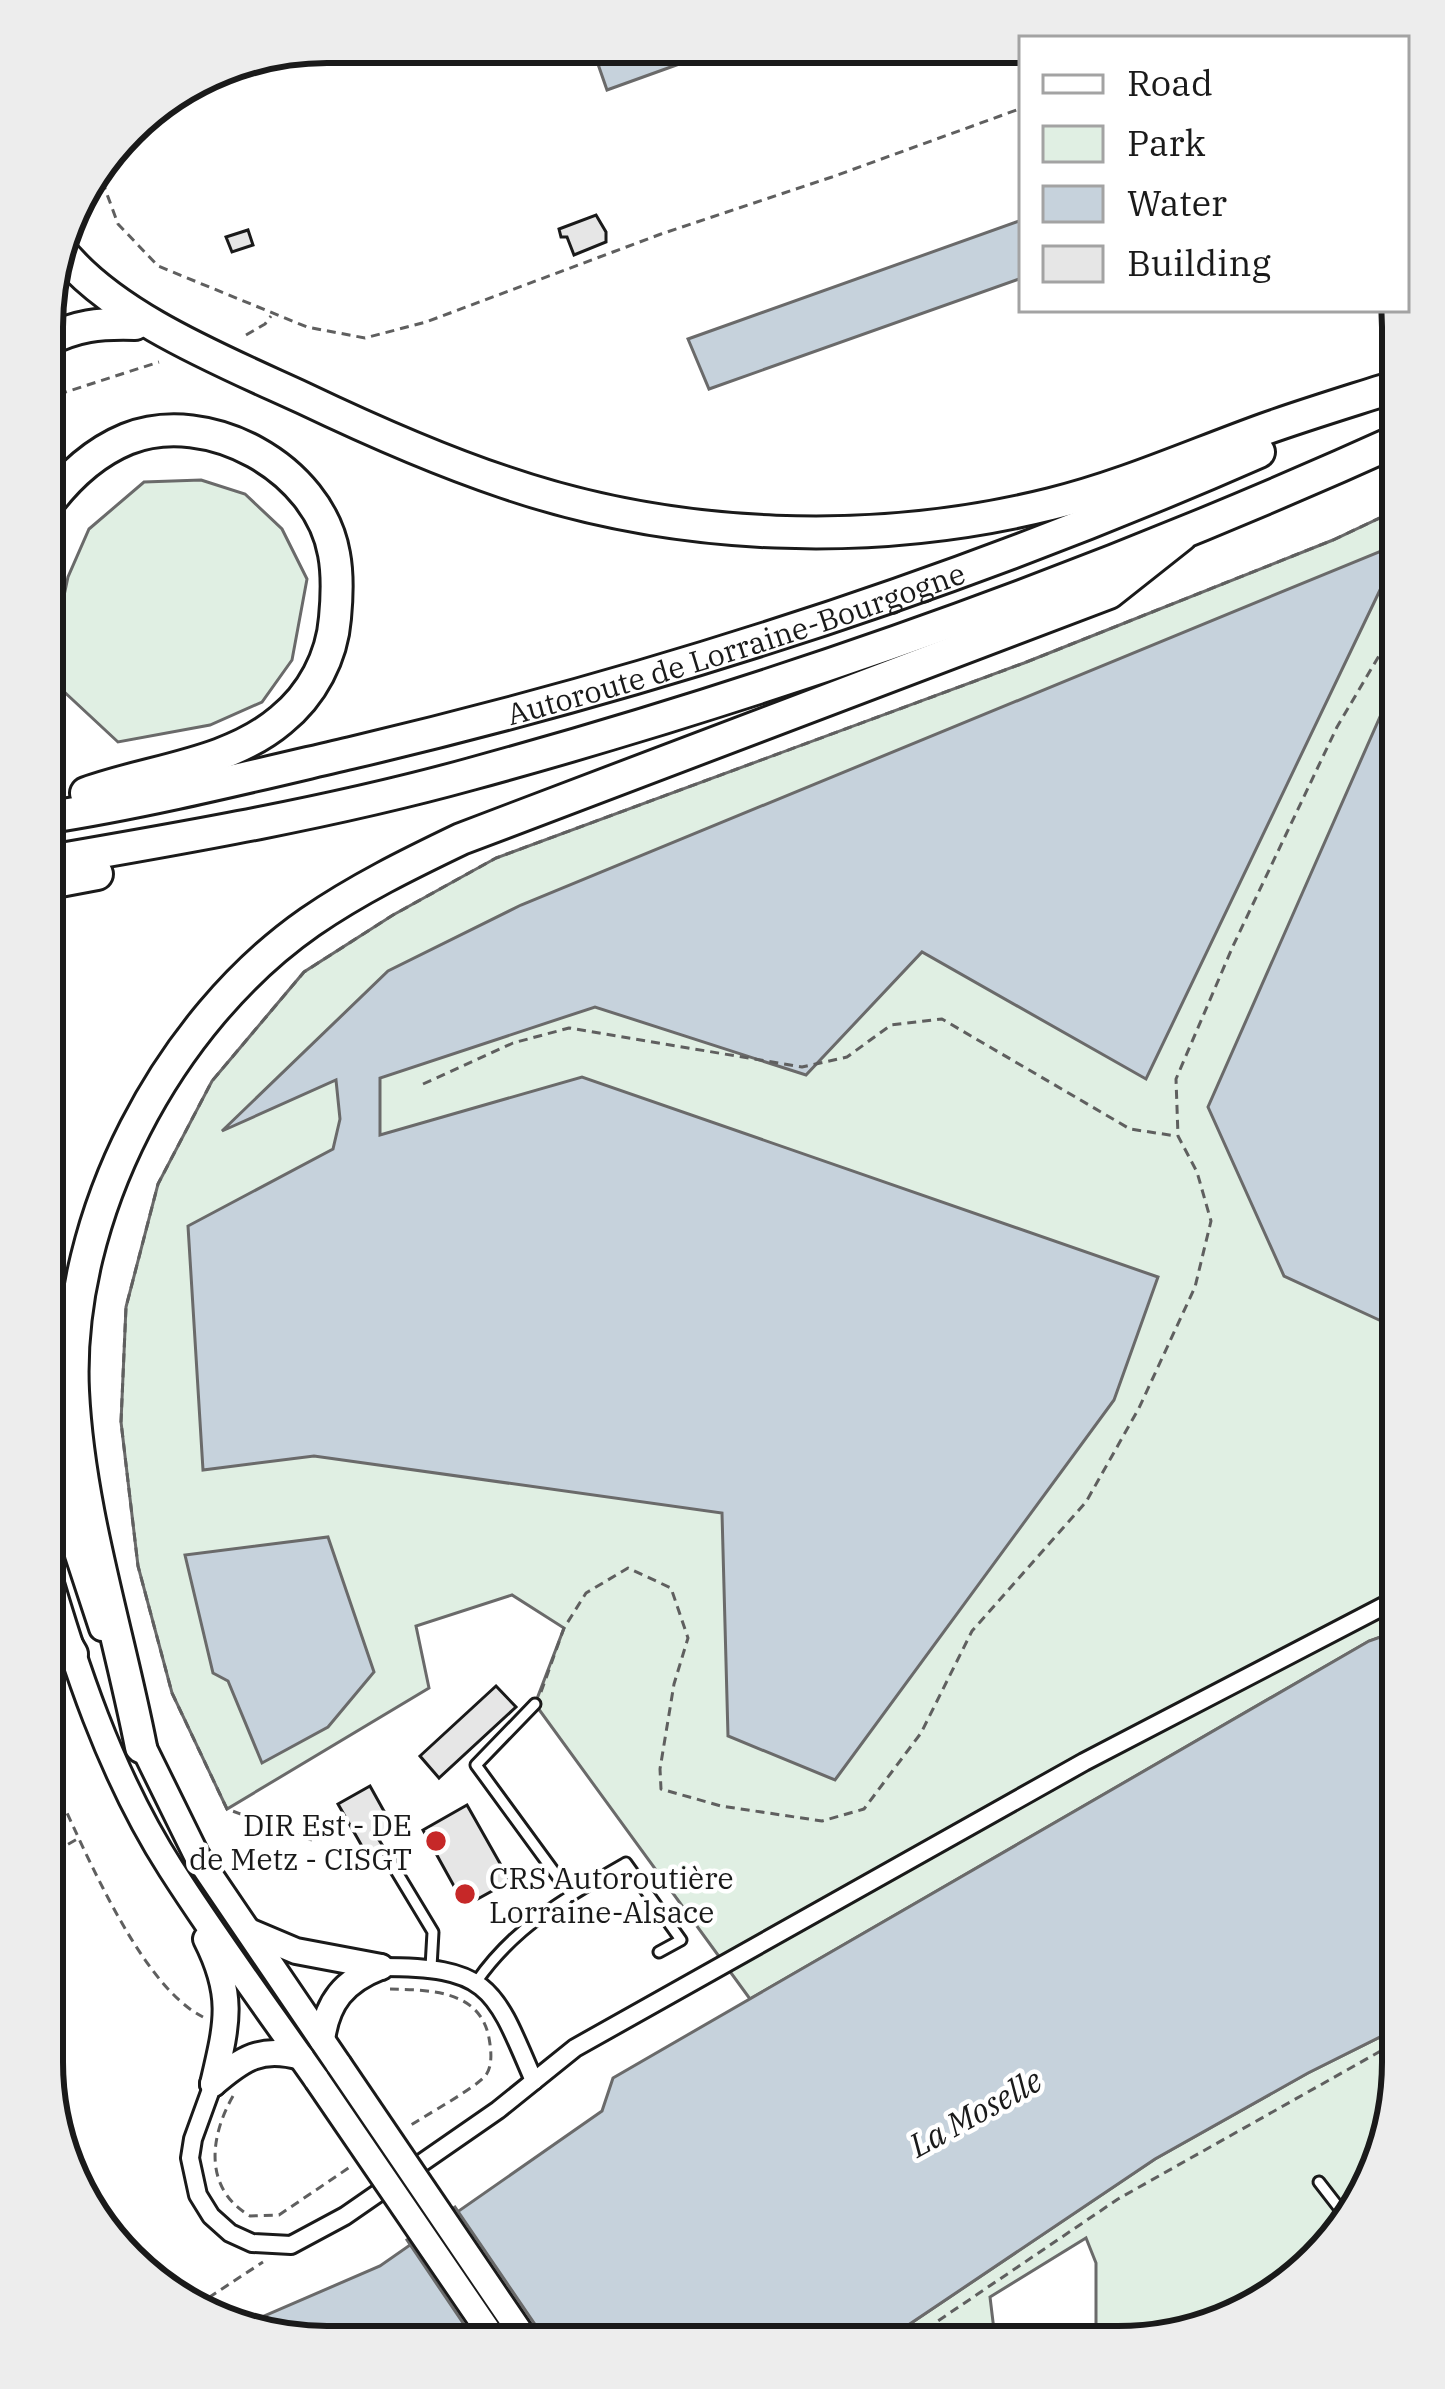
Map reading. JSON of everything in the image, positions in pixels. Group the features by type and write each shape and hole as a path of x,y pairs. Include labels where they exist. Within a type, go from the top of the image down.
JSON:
{"highway":[{"path":"71,264 164,328 274,385 415,448 505,483 569,501 729,529 848,532 952,522 1048,505 1382,394"},
{"path":"63,332 100,323 135,325"},
{"name":"Autoroute de Lorraine-Bourgogne","path":"63,814 478,723 706,656 929,583 1146,502 1382,396"},
{"path":"63,483 91,459 129,439 188,431 251,449 279,467 321,519 334,550 338,591 334,634 323,667 283,719 256,739 87,792 63,808"},
{"name":"Autoroute de Lorraine-Bourgogne","path":"63,859 180,839 469,775 809,671 1181,536 1382,447"},
{"path":"141,1748 82,1483 73,1388 76,1324 90,1252 118,1163 176,1059 209,1017 259,964 308,924 373,882 461,839 1109,592 1181,536"},
{"path":"63,880 242,845 469,775"},
{"path":"63,1638 72,1654"}],"main road":[{"path":"63,1496 141,1748 197,1856 517,2326"},
{"path":"63,1624 114,1761 220,1966 227,1993 227,2025 213,2084"},
{"path":"170,1867 485,2326"},
{"path":"249,1932 378,1978"},
{"path":"322,2040 338,1993 363,1974 378,1978"},
{"path":"213,2084 254,2053 271,2050 301,2057"}],"street":[{"path":"213,2084 190,2158 198,2195 230,2233 252,2243 291,2245 344,2216 575,2048 1104,1751 1381,1607"},
{"path":"378,1978 431,1967 477,1981 511,2024 534,2081"}],"lane":[{"path":"535,1704 476,1766 571,1895"},
{"path":"389,1859 433,1932 431,1967"},
{"path":"477,1981 510,1941 571,1895 626,1863 681,1940 659,1952"},
{"path":"1319,2182 1339,2208"}],"path":[{"path":"104,186 118,224 158,266 307,328 365,338 426,322 1019,109"},
{"path":"246,335 272,314"},
{"path":"63,393 159,362"},
{"path":"312,1840 227,1809 172,1693 138,1566 121,1422 126,1307 158,1184 212,1081 304,972 496,858 1024,663 1382,517"},
{"path":"535,1704 564,1628 586,1593 628,1568 671,1588 688,1638 674,1684 661,1789 721,1806 822,1821 864,1809 921,1733 972,1631 1086,1502 1195,1287 1211,1221 1197,1172 1178,1136 1175,1079 1337,727 1382,651"},
{"path":"423,1084 513,1043 569,1028 802,1066 847,1058 891,1025 942,1018 1130,1129 1178,1136"},
{"path":"63,1802 151,1970 177,2001 227,2025"},
{"path":"63,1848 81,1838"},
{"path":"378,1978 455,1996 484,2021 490,2041 491,2060 485,2076 405,2129"},
{"path":"931,2326 1118,2199 1381,2051"},
{"path":"240,2084 214,2144 218,2183 237,2209 262,2218 279,2215 350,2166"},
{"path":"209,2298 261,2265 274,2245"}],"green space":[{"path":"201,480 245,494 282,529 307,579 292,660 262,702 210,725 118,742 63,691 63,600 89,529 144,482"},
{"path":"1382,517 1381,1637 750,1999 535,1704 564,1628 512,1595 416,1626 429,1688 227,1809 172,1693 138,1566 121,1422 126,1307 158,1184 212,1081 304,972 496,858 1024,663"},
{"path":"1381,2036 1377,2114 1355,2179 1317,2236 1265,2282 1186,2317 1153,2324 1096,2326 1096,2263 1086,2238 990,2297 994,2326 907,2326 1155,2159"}],"water":[{"path":"598,64 680,64 607,90"},
{"path":"1019,221 1019,279 709,389 688,339"},
{"path":"1382,551 1382,586 1146,1079 922,952 806,1075 595,1007 380,1078 380,1135 582,1077 1158,1277 1114,1400 835,1780 728,1736 722,1513 314,1456 203,1470 188,1226 333,1149 340,1119 336,1080 222,1131 388,971 521,905"},
{"path":"1382,713 1381,1321 1284,1276 1208,1107"},
{"path":"328,1537 374,1672 328,1727 262,1763 228,1681 213,1673 185,1555"},
{"name":"La Moselle","path":"1381,1637 1381,2036 1155,2159 907,2326 327,2326 261,2317 380,2266 602,2111 613,2078"}],"pier":[{"path":"455,2207 536,2326 465,2326 407,2240"}],"building":[{"path":"596,215 606,242 574,255 559,229"},
{"path":"248,230 253,245 232,252 226,237"},
{"path":"496,1686 516,1707 439,1778 420,1756"},
{"path":"370,1786 395,1831 367,1855 338,1804"},
{"path":"467,1805 510,1881 465,1906 423,1830"}],"place":[{"name":"DIR Est - DE de Metz - CISGT","path":"436,1841"},
{"name":"CRS Autoroutière Lorraine-Alsace","path":"465,1894"}]}
